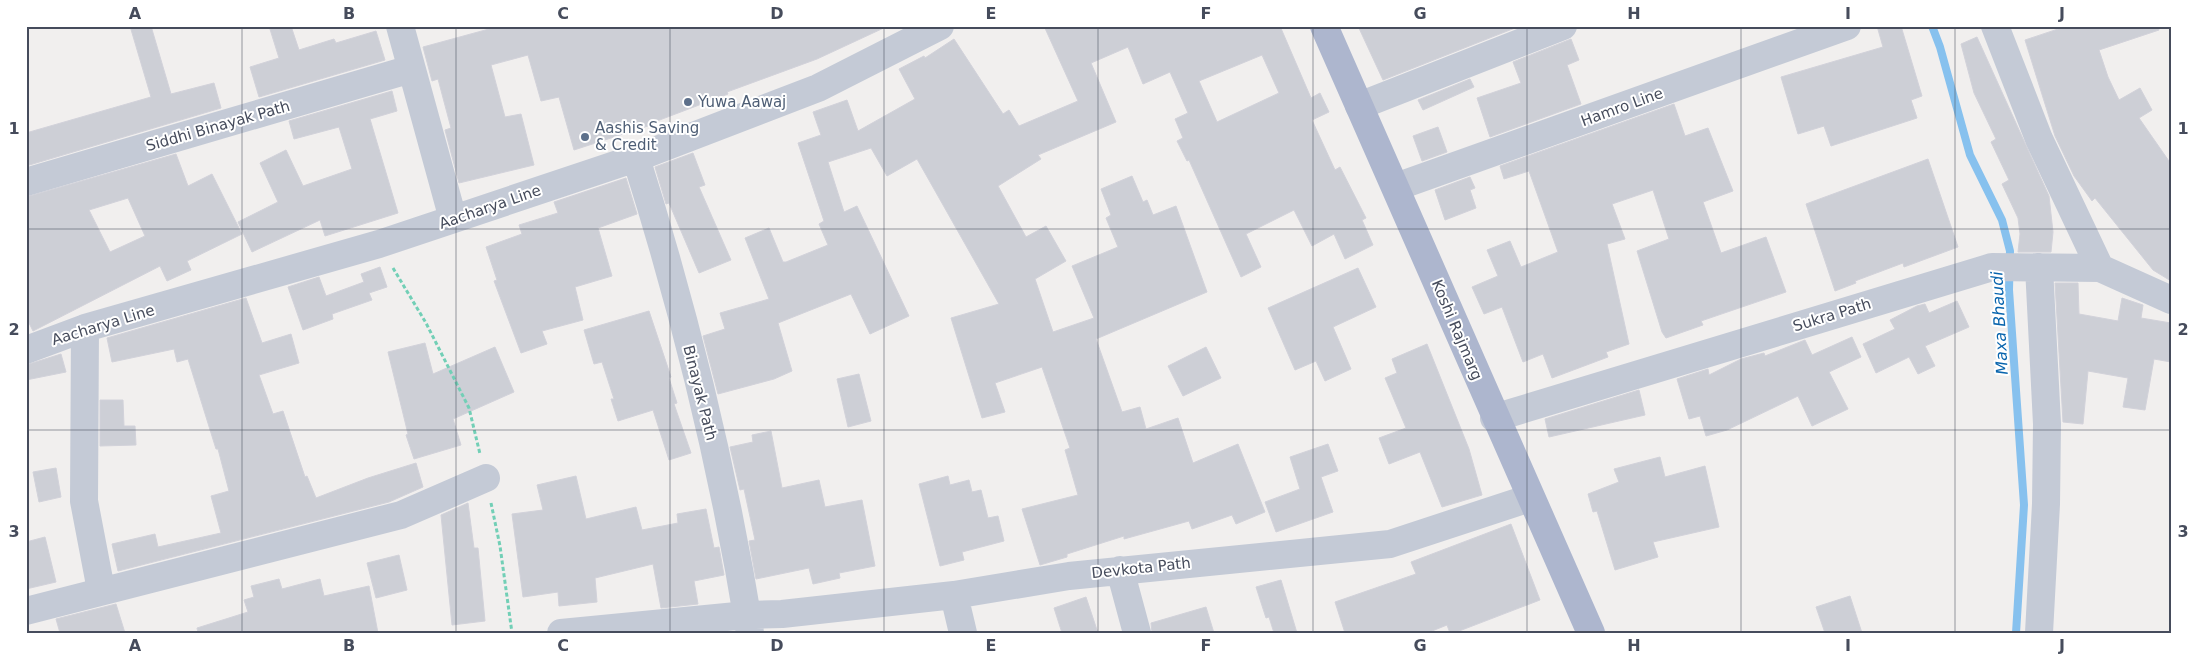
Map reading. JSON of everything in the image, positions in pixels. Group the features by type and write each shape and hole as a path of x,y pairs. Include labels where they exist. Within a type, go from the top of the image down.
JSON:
{"main road":[{"name":"Koshi Rajmarg","path":"1324,26 1396,187 1494,418 1591,633"}],"street":[{"path":"400,26 453,219"},
{"name":"Aacharya Line","path":"26,350 85,328 379,244 636,158 818,88 940,26"},
{"path":"1360,106 1563,26"},
{"name":"Hamro Line","path":"1396,187 1847,26"},
{"path":"1995,26 2039,139 2100,268"},
{"name":"Siddhi Binayak Path","path":"26,182 411,69"},
{"name":"Binayak Path","path":"636,158 670,267 722,480 748,624"},
{"name":"Sukra Path","path":"1494,418 1992,266 2100,268 2171,300"},
{"path":"2035,267 2047,424 2046,504 2040,633"},
{"path":"85,328 84,501 101,590"},
{"path":"26,611 101,590 281,547 400,515 486,478"},
{"name":"Devkota Path","path":"561,633 748,624 782,614 954,595 1069,576 1390,544 1530,498"},
{"path":"1120,570 1137,633"},
{"path":"954,595 963,633"}],"path":[{"path":"379,244 426,323 468,408 486,478 500,546 512,633"}],"building":[{"path":"130,26 151,26 171,94 214,83 221,108 26,166 26,133 151,97"},
{"path":"269,26 291,26 299,50 334,39 336,43 376,31 385,60 259,97 250,67 279,58"},
{"path":"500,26 888,26 817,59 727,92 728,94 657,121 657,123 574,150 559,97 541,101 528,55 491,65 505,117 521,114 534,165 459,183 445,130 451,128 438,79 432,81 423,47"},
{"path":"1044,26 1280,26 1311,98 1320,93 1329,112 1312,120 1335,170 1340,167 1366,218 1362,220 1373,245 1345,259 1334,234 1312,246 1294,210 1246,234 1261,267 1241,277 1189,160 1187,161 1177,141 1183,138 1175,119 1188,113 1170,72 1143,84 1128,47 1091,63 1116,122 1038,155 1041,159 998,186 1026,237 1046,226 1066,261 1035,279 1053,332 1094,318 1072,266 1118,247 1106,218 1111,215 1101,189 1132,176 1143,202 1147,200 1153,215 1176,206 1207,292 1096,339 1122,412 1140,407 1146,429 1178,418 1193,463 1238,444 1265,512 1236,524 1232,515 1192,529 1189,521 1124,539 1124,536 1067,554 1067,557 1040,565 1022,509 1078,495 1065,450 1070,448 1042,367 995,383 1005,412 982,418 951,318 999,304 917,159 887,176 871,148 828,162 844,212 857,206 909,316 870,334 851,294 778,323 792,371 774,379 718,394 703,336 725,329 720,313 769,299 745,238 769,228 783,262 828,245 819,224 824,221 798,143 821,135 813,112 847,100 858,131 915,99 899,69 924,56 925,58 954,39 1003,114 1009,110 1019,126 1078,101","holes":["1262,55 1279,93 1217,122 1199,81"]},
{"path":"1358,26 1520,26 1383,80"},
{"path":"1877,26 1901,26 1922,96 1911,100 1917,118 1831,146 1824,126 1798,134 1781,77 1883,47"},
{"path":"2067,26 2158,26 2159,30 2099,50 2108,77 2119,100 2140,88 2152,110 2139,118 2171,164 2171,281 2153,270 2095,198 2092,201 2074,176 2055,136 2025,40"},
{"path":"1977,37 2049,196 2053,232 2051,252 2018,252 2020,234 2018,218 2002,184 2009,180 1991,142 1996,139 1974,93 1961,44"},
{"path":"1571,39 1579,60 1567,65 1581,104 1490,137 1477,98 1521,83 1513,62"},
{"path":"1470,79 1474,87 1423,110 1418,100"},
{"path":"392,91 397,111 370,119 398,213 325,236 320,220 252,252 238,222 278,202 260,163 286,150 303,186 352,169 339,127 294,139 289,121"},
{"path":"1674,104 1685,136 1708,128 1733,191 1703,202 1721,253 1766,237 1786,292 1701,321 1703,325 1666,338 1662,332 1637,251 1669,239 1653,190 1612,204 1625,239 1607,244 1629,344 1606,352 1608,357 1552,378 1543,354 1523,362 1502,307 1484,314 1472,287 1498,276 1487,250 1510,241 1521,267 1558,252 1529,171 1504,179 1500,166"},
{"path":"1438,127 1447,152 1422,161 1413,136"},
{"path":"693,153 705,185 699,187 731,260 699,273 669,203 666,204 655,167"},
{"path":"176,154 188,186 212,174 242,234 187,261 191,270 167,281 160,266 33,331 26,317 26,197","holes":["128,198 145,236 110,252 89,210"]},
{"path":"1928,159 1958,247 1904,267 1903,263 1855,281 1856,283 1835,291 1806,204"},
{"path":"1470,177 1475,188 1470,190 1476,208 1445,220 1435,190"},
{"path":"626,178 637,214 598,228 612,276 575,287 583,320 542,331 547,344 521,353 494,281 497,280 486,247 522,234 519,225 558,213 554,202"},
{"path":"380,267 387,287 369,293 372,300 332,314 333,319 303,330 288,287 319,277 326,296 364,282 361,274"},
{"path":"1358,268 1376,307 1333,327 1351,369 1325,381 1316,361 1295,370 1268,308"},
{"path":"2055,283 2078,283 2079,314 2118,321 2122,298 2143,305 2141,318 2171,323 2171,362 2154,359 2145,410 2123,407 2128,378 2088,371 2083,424 2063,422"},
{"path":"246,298 262,343 291,334 299,363 259,375 273,414 283,411 305,477 307,476 316,498 368,478 416,463 423,487 389,502 118,571 112,544 155,534 158,547 221,533 211,496 229,491 218,449 216,449 188,359 177,362 174,349 112,362 107,338"},
{"path":"1957,301 1969,327 1925,346 1935,366 1918,374 1909,357 1876,373 1863,344 1895,329 1890,320 1917,306 1925,304 1929,313"},
{"path":"649,311 671,377 669,378 677,403 674,404 691,453 669,460 653,410 618,421 611,399 614,399 602,362 594,364 584,330"},
{"path":"1852,337 1861,357 1829,372 1848,409 1812,426 1798,396 1727,430 1706,436 1700,416 1689,419 1677,379 1708,369 1709,375 1741,359 1764,353 1765,356 1805,340 1812,355"},
{"path":"425,343 433,374 495,347 514,392 453,419 461,445 414,459 406,435 408,434 388,352"},
{"path":"1427,344 1469,449 1482,495 1442,507 1420,452 1389,464 1379,438 1406,428 1385,378 1397,373 1392,359"},
{"path":"1206,347 1221,378 1183,396 1168,366"},
{"path":"61,354 66,372 26,380 26,365"},
{"path":"859,374 871,421 848,427 837,379"},
{"path":"1639,390 1645,415 1549,437 1545,419"},
{"path":"100,400 123,400 124,426 135,426 136,445 100,446"},
{"path":"771,431 782,488 819,480 825,507 862,500 875,566 839,573 840,578 813,584 809,568 756,579 749,541 755,540 744,489 740,490 730,447 753,442 752,435"},
{"path":"1328,444 1338,471 1321,477 1333,512 1276,532 1265,502 1300,489 1290,457"},
{"path":"1660,457 1665,477 1705,466 1719,527 1653,542 1658,557 1615,570 1597,511 1593,512 1588,494 1619,482 1614,469"},
{"path":"56,468 61,497 39,502 33,472"},
{"path":"576,476 586,519 636,507 642,530 678,523 677,514 706,509 714,548 719,547 724,575 694,581 698,604 661,608 653,564 595,578 597,602 559,606 558,592 523,597 512,514 543,510 537,485"},
{"path":"948,476 950,485 969,480 972,492 981,490 988,518 998,516 1004,541 962,552 964,560 940,566 919,484"},
{"path":"468,503 474,548 478,548 485,621 452,625 441,515"},
{"path":"1511,524 1540,600 1454,633 1450,633 1447,625 1427,633 1345,633 1335,602 1416,574 1411,562"},
{"path":"45,537 56,582 26,589 26,542"},
{"path":"399,555 407,590 376,598 367,563"},
{"path":"279,579 282,589 320,579 324,596 369,586 378,633 198,633 197,628 248,612 244,600 254,597 251,586"},
{"path":"1281,580 1297,633 1274,633 1269,617 1266,618 1256,587"},
{"path":"1850,596 1862,633 1825,633 1816,607"},
{"path":"1086,597 1098,633 1062,633 1054,608"},
{"path":"116,604 125,633 60,633 56,619"},
{"path":"1206,607 1214,633 1152,633 1151,623"}],"waterway":[{"name":"Maxa Bhaudi","path":"1932,26 1940,47 1970,155 2002,220 2010,251 2009,290 2024,505 2016,633"}],"place":[{"name":"Yuwa Aawaj","path":"688,102"},
{"name":"Aashis Saving & Credit","path":"585,137"}]}
